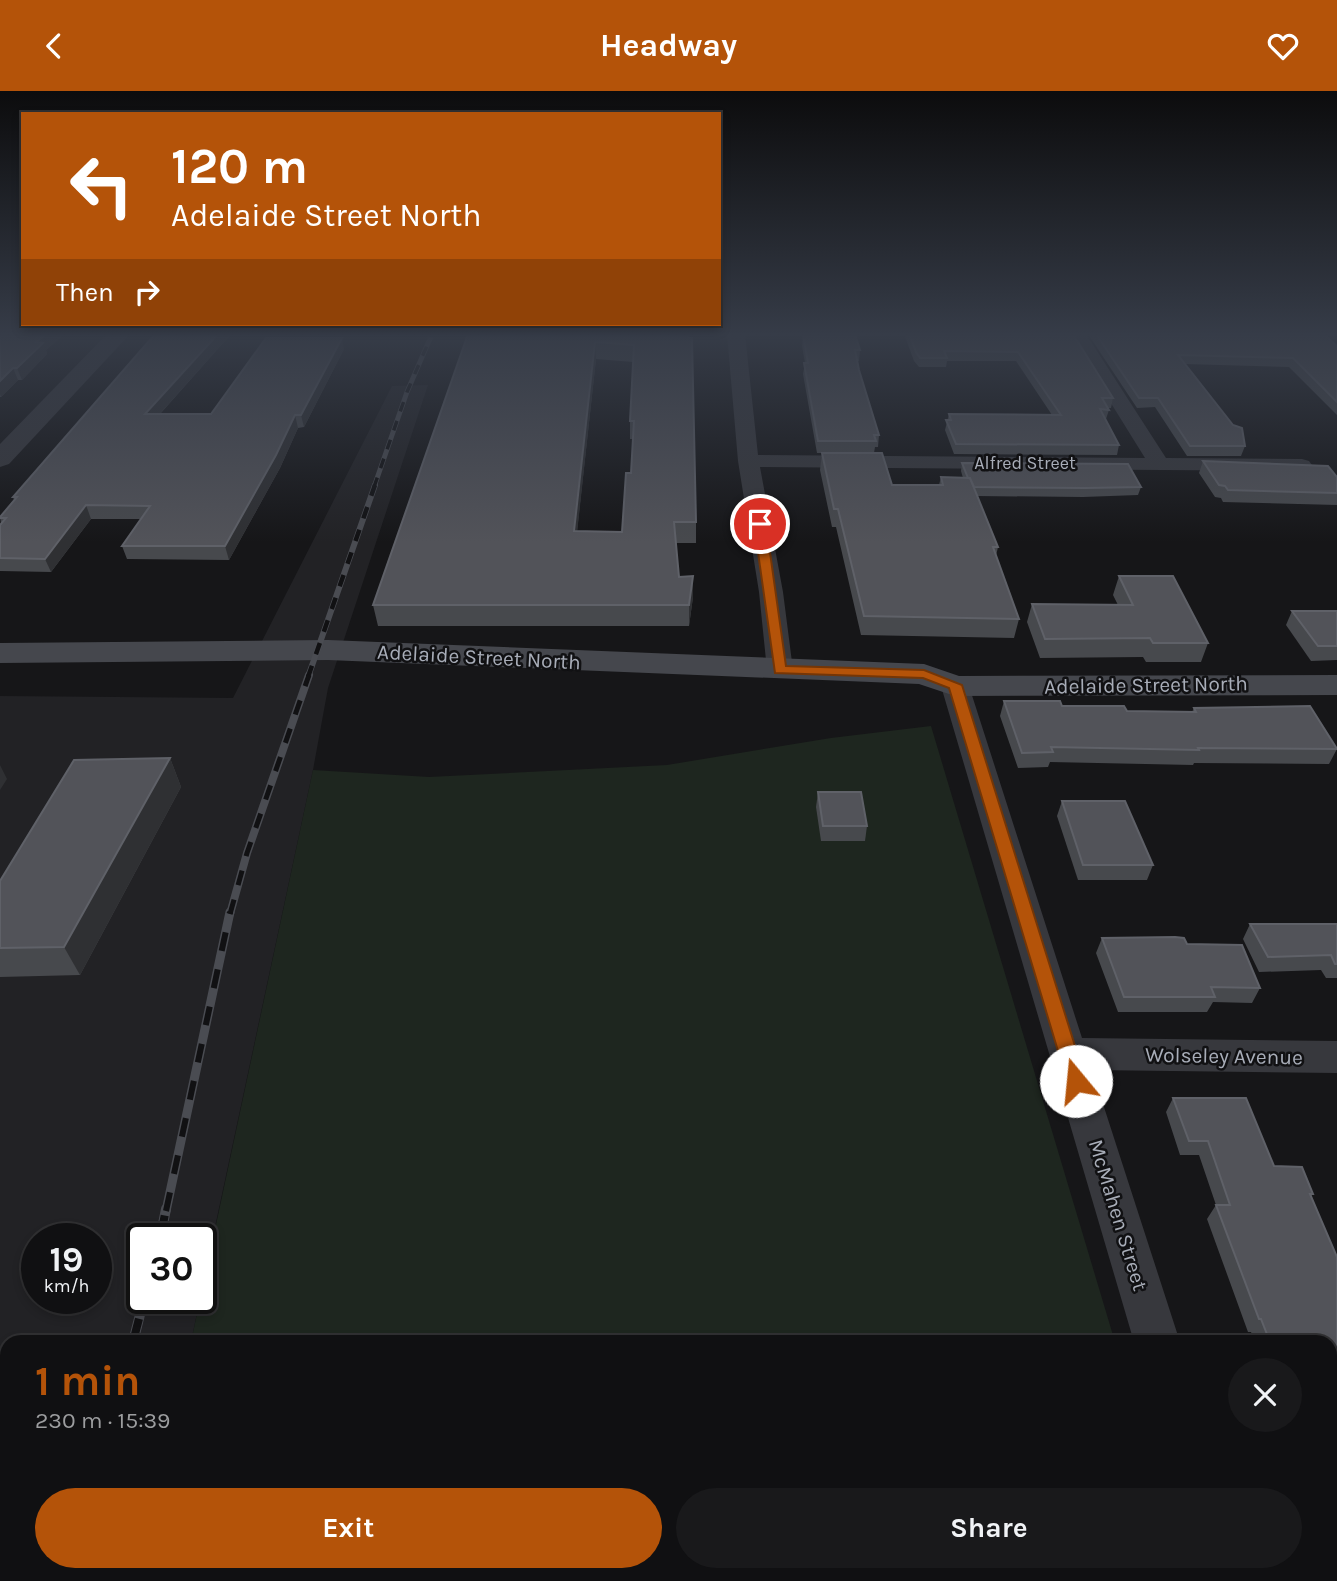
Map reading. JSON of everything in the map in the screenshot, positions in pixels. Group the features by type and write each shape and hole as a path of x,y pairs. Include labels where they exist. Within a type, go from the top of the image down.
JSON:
{"main road":[{"name":"Adelaide Street North","path":"0,653 328,650 924,674 955,685 1337,685"},
{"name":"Adelaide Street North","path":"0,668 345,669 782,692 929,696 955,685"}],"street":[{"path":"0,459 53,404"},
{"path":"743,404 748,461 771,592 780,670"},
{"path":"1121,404 1159,463"},
{"name":"Alfred Street","path":"748,461 1302,464"},
{"name":"McMahen Street","path":"955,685 1155,1335"},
{"name":"Wolseley Avenue","path":"1068,1054 1337,1057"}],"shaded area":[{"path":"383,404 422,404 328,688 313,770 216,1223 126,1223 126,1314 197,1314 192,1335 0,1335 0,696 233,698"},
{"path":"931,726 1113,1335 192,1335 197,1314 217,1314 216,1223 313,770 429,777 667,765 831,738"}],"building":[{"path":"94,404 155,404 145,414 211,414 219,404 307,404 301,415 295,415 225,546 122,546 150,506 86,505 45,559 0,558 0,525 6,518 0,517 17,497 13,497"},
{"path":"444,404 588,404 574,531 622,532 626,473 631,473 634,421 630,421 631,404 693,404 696,522 674,522 679,577 693,576 689,605 373,605"},
{"path":"811,404 869,404 879,435 874,435 876,441 818,441"},
{"path":"1053,404 1105,404 1109,410 1100,409 1119,445 956,444 946,420 951,420 949,414 1061,415"},
{"path":"1162,404 1216,404 1233,425 1242,428 1245,446 1190,446"},
{"path":"822,453 882,453 892,485 943,485 941,477 970,478 998,547 993,547 1019,619 864,616 838,509 834,509"},
{"path":"1203,461 1328,466 1337,477 1337,493 1228,490 1219,485"},
{"path":"962,463 1128,464 1141,487 974,487"},
{"path":"1119,576 1173,576 1208,643 1153,643 1150,638 1045,639 1032,604 1133,605"},
{"path":"1292,611 1337,611 1337,646 1318,646"},
{"path":"1004,701 1060,701 1062,706 1124,706 1127,711 1196,712 1194,708 1310,706 1337,749 1051,747 1053,752 1022,753"},
{"path":"170,758 64,947 0,948 0,881 74,760"},
{"path":"818,792 861,792 867,826 823,826"},
{"path":"1062,801 1125,801 1153,865 1083,865"},
{"path":"1250,924 1337,924 1337,964 1331,955 1268,957"},
{"path":"1102,938 1184,938 1187,944 1242,945 1260,988 1211,987 1215,997 1124,997"},
{"path":"1173,1098 1246,1098 1274,1166 1302,1167 1313,1194 1310,1194 1337,1257 1337,1335 1267,1335 1216,1205 1230,1205 1208,1141 1189,1141"}],"railway":[{"path":"374,487 403,404"},
{"path":"308,677 375,485"},
{"path":"230,914 247,853 309,675"},
{"path":"166,1211 230,912"},
{"path":"163,1223 166,1209"},
{"path":"135,1335 140,1314"}],"route":[{"path":"760,524 780,670 924,674 955,685 1076,1081"}]}
